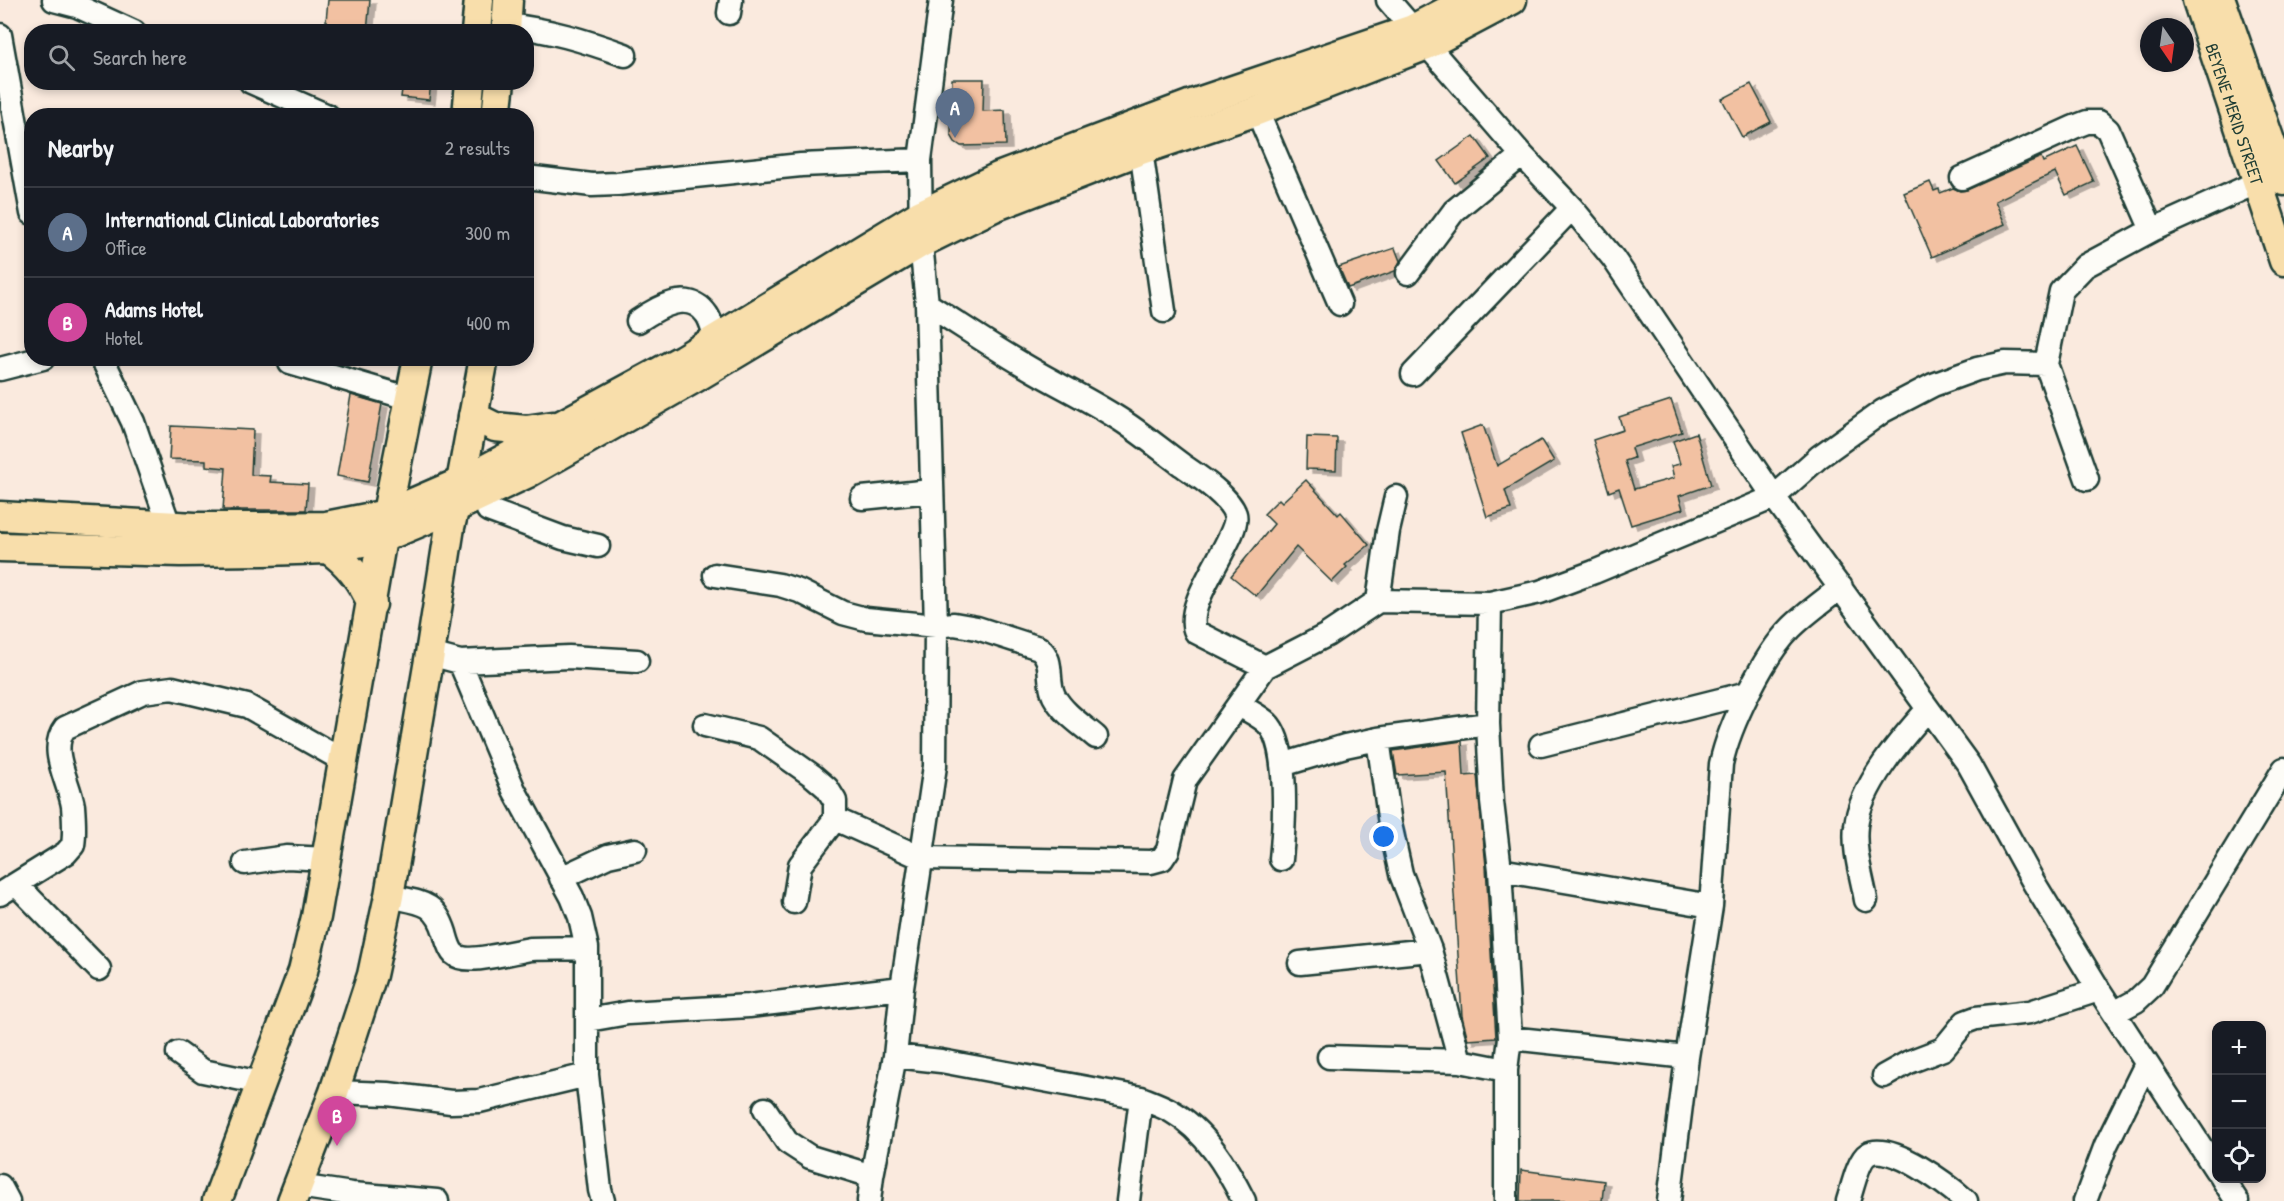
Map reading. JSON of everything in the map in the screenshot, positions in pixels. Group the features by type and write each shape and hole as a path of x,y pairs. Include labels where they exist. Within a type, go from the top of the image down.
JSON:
{"main road":[{"path":"477,24 479,0"},
{"path":"0,547 180,552 328,549 457,495 528,473 568,436 683,358 921,214 998,177 1132,126 1420,37 1468,0"},
{"path":"473,416 495,427 568,436 851,286 921,243 994,207 1141,150 1257,111 1420,37 1512,0"},
{"name":"BEYENE MERID STREET","path":"2197,0 2271,182"},
{"name":"BEYENE MERID STREET","path":"2221,0 2271,182 2284,261"},
{"path":"468,108 469,90"},
{"path":"497,108 499,90"},
{"path":"217,1201 303,971 327,859 385,526 417,366"},
{"path":"295,1193 334,1092 372,975 389,896 444,560 482,366"},
{"path":"444,560 465,528 488,510 564,461 568,436"},
{"path":"345,523 369,506 397,465"},
{"path":"0,516 169,525 264,527 345,523 385,526"},
{"path":"328,549 350,567 372,604"}],"street":[{"path":"54,0 78,3 119,24"},
{"path":"869,1201 895,1056 902,988 935,766 936,626 927,304 921,243 920,160 941,0"},
{"path":"1388,0 1522,155 1572,208 1613,258 1774,497 1969,765 2034,883 2099,990 2212,1163"},
{"path":"507,19 524,24"},
{"path":"534,27 568,35 625,55"},
{"path":"0,35 24,168"},
{"path":"261,90 280,106"},
{"path":"1257,111 1340,304"},
{"path":"1962,178 2074,127 2087,122 2099,122 2108,130 2152,230"},
{"path":"1141,150 1164,311"},
{"path":"1408,273 1454,211 1522,155"},
{"path":"534,178 592,185 617,184 801,165 920,160"},
{"path":"2087,479 2046,364 2061,291 2085,266 2152,230 2271,182"},
{"path":"1413,374 1572,208"},
{"path":"638,321 663,306 684,301 698,306 707,314 716,337"},
{"path":"927,304 1022,364 1116,417 1204,481 1230,505 1236,516 1235,528 1209,576 1193,626 1196,632 1265,667"},
{"path":"0,369 24,363"},
{"path":"835,819 922,858 1151,862 1162,859 1168,850 1185,780 1265,667 1327,635 1378,602 1490,603 1540,592 1774,497 1819,458 1882,411 1933,385 1977,369 2005,363 2046,364"},
{"path":"106,366 134,422 169,525"},
{"path":"300,366 411,399"},
{"path":"862,498 932,491"},
{"path":"1378,602 1388,531 1396,497"},
{"path":"488,510 563,538 598,546"},
{"path":"715,575 780,585 799,591 843,613 866,619 936,626 954,624 977,628 1039,648 1046,653 1049,662 1051,688 1055,699 1072,717 1096,736"},
{"path":"1669,1201 1687,1057 1711,906 1720,764 1725,743 1748,693 1790,629 1841,587"},
{"path":"1490,603 1488,724 1510,1038 1506,1070 1506,1201"},
{"path":"430,654 460,662 569,657 637,661"},
{"path":"460,662 514,790 580,917 587,948 587,1075 603,1201"},
{"path":"99,969 8,889 66,853 73,845 73,806 58,750 60,735 65,728 143,692 172,688 247,706 344,761"},
{"path":"1541,745 1748,693"},
{"path":"1240,705 1268,723 1275,733 1280,749 1285,820 1281,860"},
{"path":"1866,900 1856,843 1856,826 1860,808 1897,743 1928,708"},
{"path":"1282,765 1345,746 1378,739 1488,724"},
{"path":"705,725 759,738 813,776 827,788 836,801 835,819 800,865 794,902"},
{"path":"1378,739 1390,824 1401,874 1430,950 1460,1060"},
{"path":"2114,1013 2136,1001 2152,986 2284,770"},
{"path":"561,878 608,856 635,850"},
{"path":"245,862 287,857 327,859"},
{"path":"1500,870 1711,906"},
{"path":"389,896 424,904 436,912 454,955 463,959 532,949 587,948"},
{"path":"1300,963 1430,950"},
{"path":"588,1020 628,1012 749,1006 902,988"},
{"path":"1884,1076 1909,1062 1943,1049 1965,1022 1977,1018 2030,1012 2099,990"},
{"path":"1510,1038 1687,1057"},
{"path":"178,1053 203,1071 261,1083"},
{"path":"895,1056 941,1061 1141,1098 1172,1111 1199,1133 1218,1155 1244,1201"},
{"path":"1329,1057 1460,1060 1506,1070"},
{"path":"2085,1201 2106,1145 2146,1064"},
{"path":"334,1092 388,1094 451,1102 479,1101 587,1075"},
{"path":"1128,1201 1141,1098"},
{"path":"765,1109 787,1142 810,1157 872,1176"},
{"path":"1848,1201 1861,1163 1866,1155 1876,1152 1893,1155 1928,1171 1966,1201"},
{"path":"2225,1183 2237,1201"},
{"path":"0,1186 8,1201"},
{"path":"295,1193 437,1201"}],"building":[{"path":"328,0 370,0 368,24 326,24"},
{"path":"952,79 984,79 983,111 1005,110 1006,145 961,146 955,142 951,135"},
{"path":"1751,84 1771,122 1742,137 1722,99"},
{"path":"402,90 430,90 429,100 401,97"},
{"path":"1474,136 1490,158 1455,183 1439,161"},
{"path":"2077,146 2094,182 2066,195 2055,172 1995,201 2005,224 1932,257 1904,193 1930,182 1934,191 1939,189 1940,193 1953,188 1960,191 1967,190 2041,157 2043,162"},
{"path":"1395,248 1400,261 1395,271 1348,288 1339,267"},
{"path":"351,395 382,404 368,482 337,476"},
{"path":"1671,400 1682,432 1631,448 1634,458 1625,461 1634,489 1674,478 1671,466 1680,464 1673,441 1696,433 1711,485 1679,496 1683,509 1631,525 1619,488 1609,492 1593,440 1623,430 1619,417"},
{"path":"1483,425 1497,466 1541,440 1554,461 1505,490 1511,509 1487,517 1461,433"},
{"path":"171,426 253,430 251,475 271,476 270,482 308,484 306,510 223,510 226,468 206,466 206,460 169,459"},
{"path":"1307,437 1337,438 1336,470 1306,469"},
{"path":"1306,480 1338,515 1341,512 1369,545 1345,565 1347,567 1332,582 1296,547 1256,596 1231,576 1274,524 1264,514 1279,499 1282,502"},
{"path":"1462,741 1464,776 1477,775 1486,866 1496,1038 1468,1040 1462,1016 1446,772 1397,775 1393,751"},
{"path":"1521,1170 1604,1181 1602,1201 1520,1201"}],"place":[{"name":"International Clinical Laboratories","path":"955,138"},
{"name":"Adams Hotel","path":"337,1146"}]}
